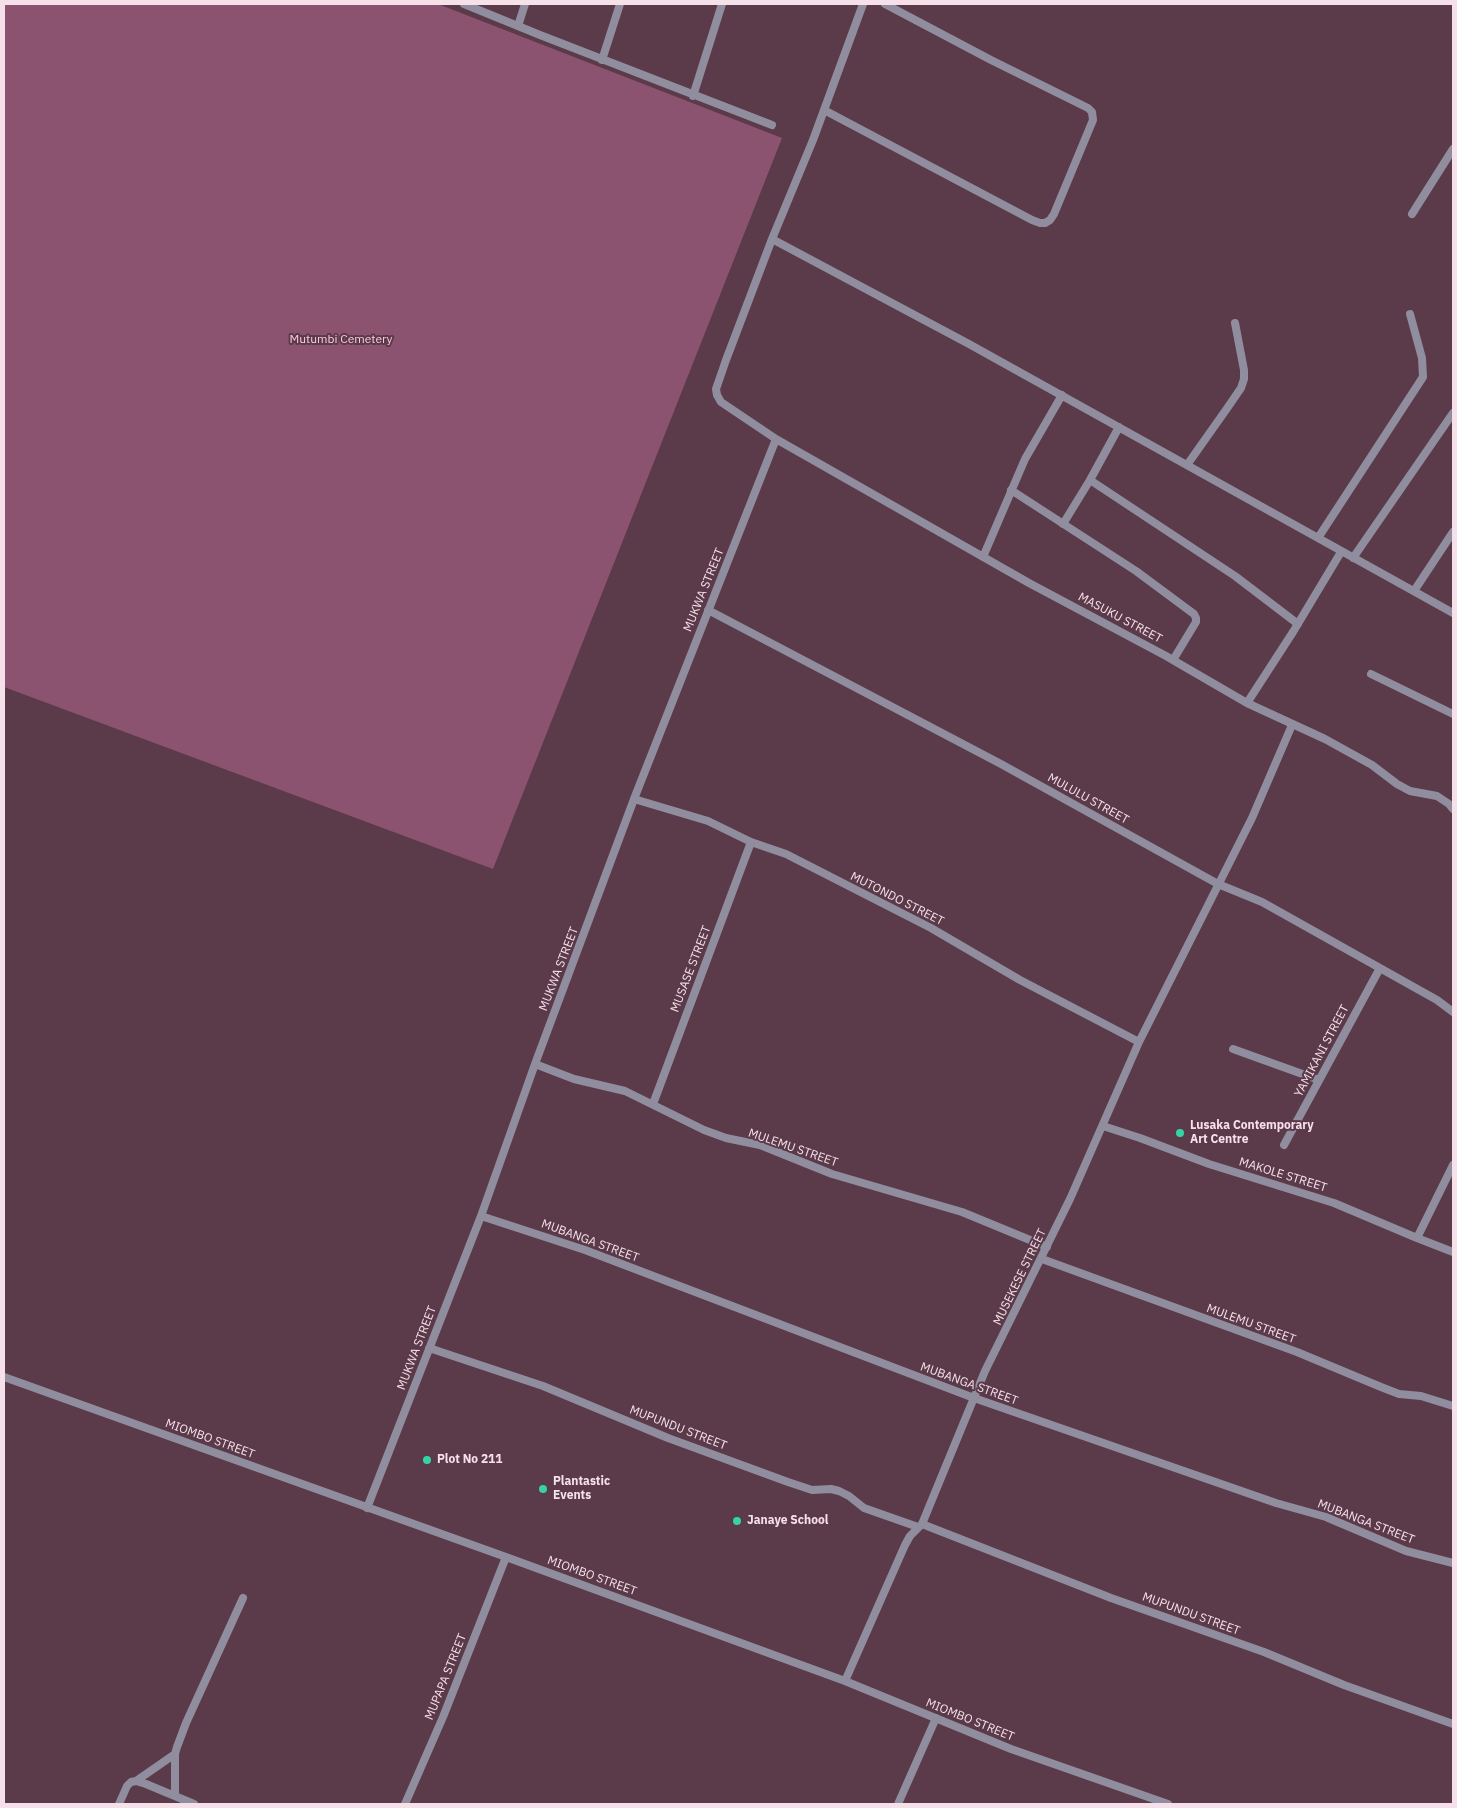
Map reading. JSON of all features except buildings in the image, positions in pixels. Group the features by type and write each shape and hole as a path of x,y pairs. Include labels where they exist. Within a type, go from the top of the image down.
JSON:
{"street":[{"path":"464,4 693,96 772,125"},
{"path":"518,26 525,4"},
{"path":"602,60 620,4"},
{"path":"693,96 722,4"},
{"name":"MASUKU STREET","path":"863,4 716,389 721,402 776,439 983,557 1173,660 1247,703 1325,739 1364,760 1410,791 1437,796 1453,809"},
{"path":"824,110 1032,220 1040,223 1045,222 1050,220 1054,214 1093,120 1092,112 1088,108 991,60 885,4"},
{"path":"1412,214 1453,149"},
{"path":"772,239 1062,395 1453,613"},
{"path":"1318,538 1423,377 1422,358 1410,314"},
{"path":"1187,466 1232,401 1244,380 1244,370 1235,323"},
{"path":"983,557 1025,459 1062,395"},
{"path":"1353,558 1453,413"},
{"path":"1063,524 1119,427"},
{"name":"MUKWA STREET","path":"367,1508 481,1216 535,1064 634,799 776,439"},
{"path":"1090,480 1235,576 1298,624"},
{"path":"1011,490 1136,571 1194,614 1196,622 1173,660"},
{"path":"1414,591 1453,532"},
{"path":"1247,703 1298,624 1341,552"},
{"name":"MULULU STREET","path":"708,610 1001,764 1218,884 1262,902 1438,1000 1453,1012"},
{"path":"1371,674 1453,714"},
{"name":"MUSEKESE STREET","path":"845,1681 905,1545 920,1525 985,1371 1042,1259 1139,1042 1252,818 1292,725"},
{"name":"MUTONDO STREET","path":"634,799 708,821 751,842 786,854 922,924 1020,980 1139,1042"},
{"name":"MUSASE STREET","path":"653,1104 751,842"},
{"name":"YAMIKANI STREET","path":"1284,1145 1380,968"},
{"path":"1233,1049 1319,1080"},
{"name":"MULEMU STREET","path":"535,1064 583,1081 625,1091 704,1130 760,1145 832,1174 962,1212 1047,1247"},
{"name":"MAKOLE STREET","path":"1103,1126 1209,1164 1334,1203 1453,1252"},
{"path":"1417,1238 1453,1165"},
{"name":"MUBANGA STREET","path":"481,1216 585,1250 974,1398 1257,1497 1326,1517 1406,1551 1453,1563"},
{"name":"MULEMU STREET","path":"1042,1259 1297,1352 1399,1394 1421,1396 1453,1406"},
{"name":"MUPUNDU STREET","path":"429,1348 543,1386 668,1438 788,1482 812,1490 830,1489 839,1491 864,1508 920,1525 1102,1595 1264,1652 1344,1685 1453,1724"},
{"name":"MIOMBO STREET","path":"4,1377 845,1681 1011,1749 1168,1804"},
{"name":"MUPAPA STREET","path":"405,1804 443,1717 506,1557"},
{"path":"175,1796 175,1754 186,1723 243,1598"},
{"path":"898,1804 936,1718"},
{"path":"119,1804 127,1786 131,1782 136,1781 175,1754"},
{"path":"136,1781 194,1804"}],"green space":[{"name":"Mutumbi Cemetery","path":"4,4 438,4 782,138 493,869 4,687"}],"place":[{"name":"Lusaka Contemporary Art Centre","path":"1180,1133"},
{"name":"Plot No 211","path":"427,1460"},
{"name":"Plantastic Events","path":"543,1489"},
{"name":"Janaye School","path":"737,1521"}]}
